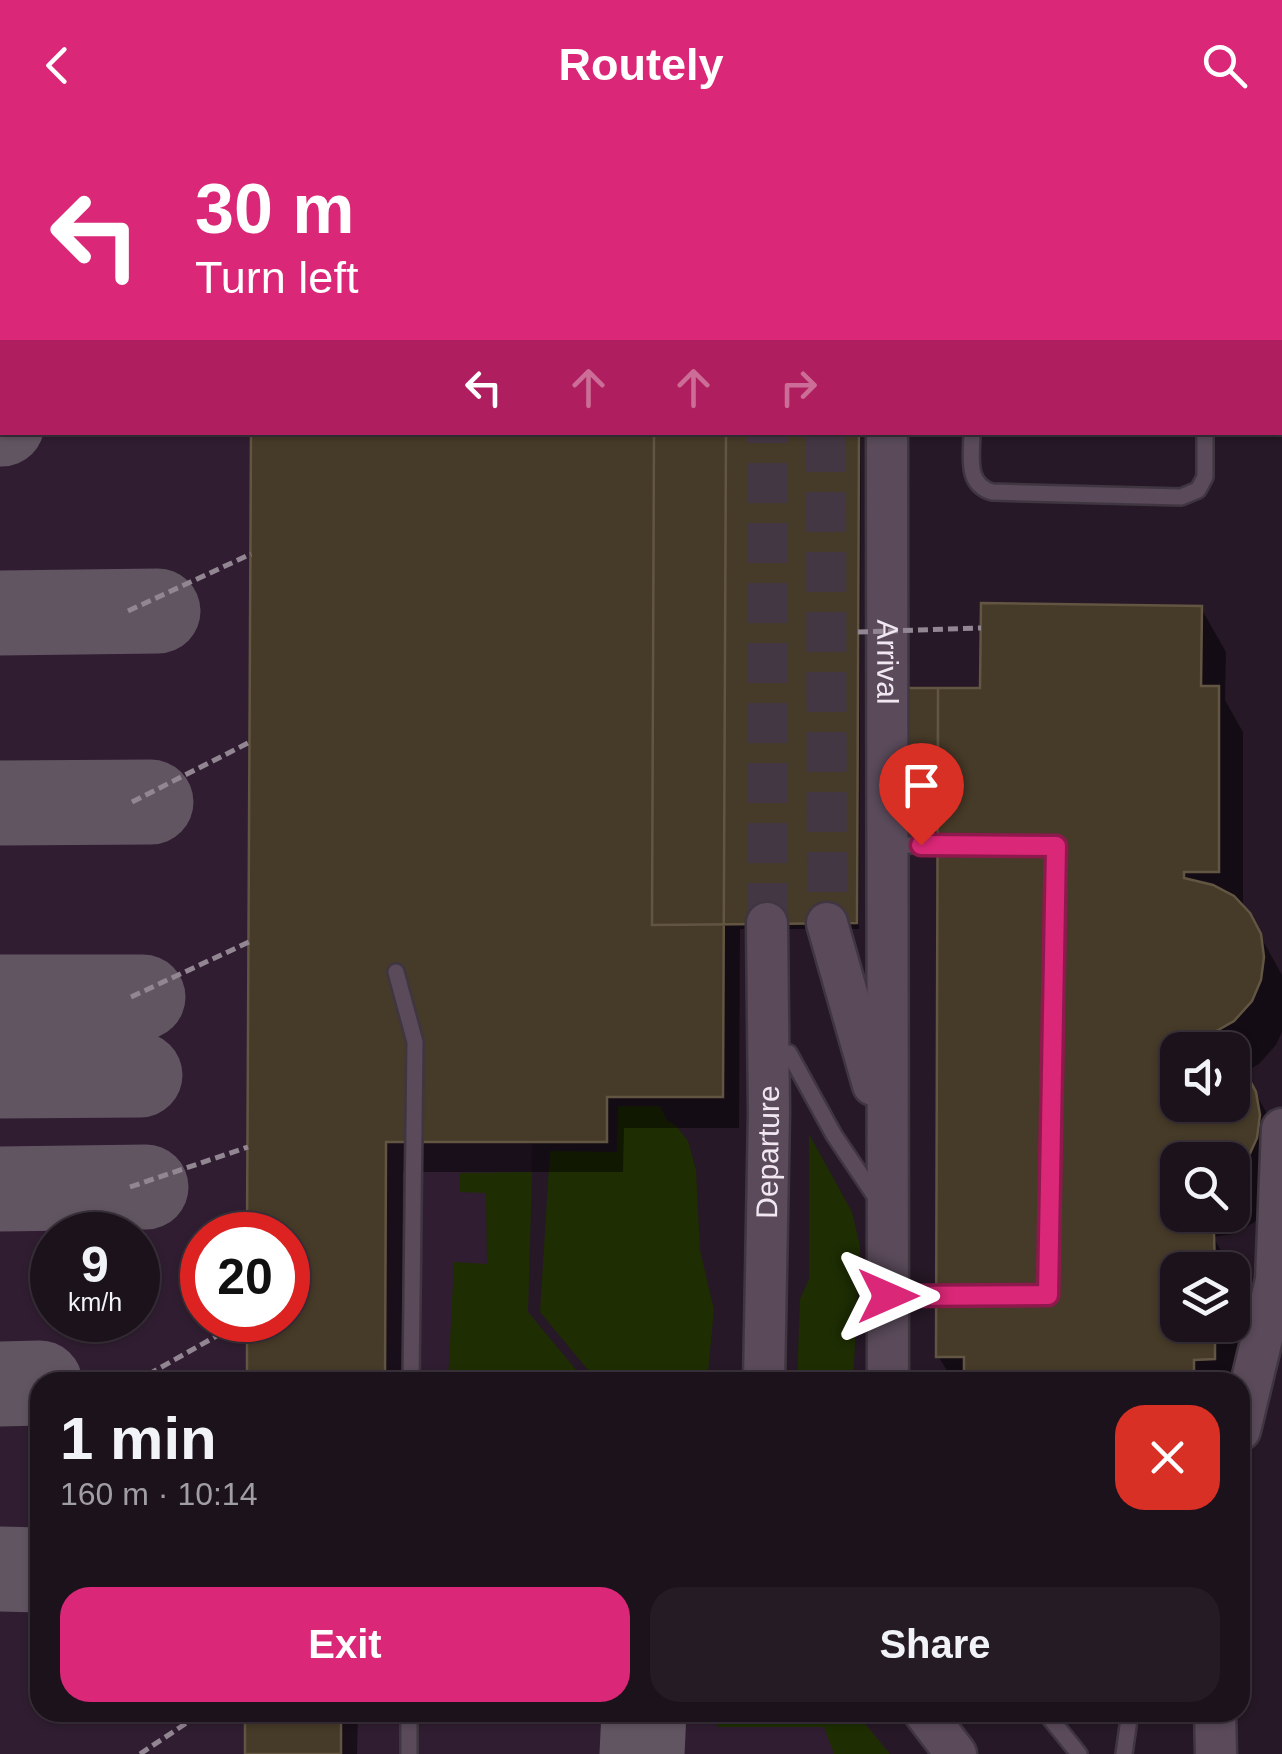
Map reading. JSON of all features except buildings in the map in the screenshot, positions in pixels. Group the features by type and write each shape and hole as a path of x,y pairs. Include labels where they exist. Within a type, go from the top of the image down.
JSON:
{"street":[{"name":"Arrival","path":"887,435 888,1372"},
{"name":"Departure","path":"764,1372 769,1114 767,923"},
{"name":"Arrival","path":"827,923 887,1132"},
{"path":"1250,1388 1276,1280 1282,1129"},
{"path":"932,1722 956,1754"}],"lane":[{"path":"972,435 972,474 981,488 992,492 1182,498 1198,490 1205,477 1205,435"},
{"path":"887,845 1056,846 1048,1295 888,1296"},
{"path":"396,972 415,1042 411,1372"},
{"path":"789,1053 834,1135 887,1215"},
{"path":"409,1722 409,1754"},
{"path":"1053,1722 1079,1754"},
{"path":"1124,1754 1129,1722"}],"path":[{"path":"128,611 251,554"},
{"path":"858,632 980,628"},
{"path":"132,802 250,742"},
{"path":"131,997 249,942"},
{"path":"130,1187 248,1146"},
{"path":"152,1372 205,1342"},
{"path":"140,1754 188,1722"}],"shaded area":[{"path":"0,435 726,435 723,1097 608,1097 607,1142 532,1143 528,1312 578,1372 30,1372 30,1722 864,1722 890,1754 0,1754"}],"green space":[{"path":"618,1106 660,1106 667,1120 688,1141 696,1170 700,1250 714,1310 708,1372 590,1372 540,1312 550,1151 617,1152"},
{"path":"809,1134 852,1212 860,1246 854,1372 797,1372 800,1299 809,1279"},
{"path":"532,1172 528,1312 578,1372 448,1372 454,1262 487,1264 486,1193 459,1192 459,1173"},
{"path":"717,1722 863,1722 890,1754 834,1754 824,1727 717,1727"}],"taxiway":[{"path":"0,613 158,611"},
{"path":"0,803 151,802"},
{"path":"0,997 143,997"},
{"path":"0,1076 140,1075"},
{"path":"0,1189 146,1187"},
{"path":"0,1384 30,1383"},
{"path":"0,1569 30,1570"},
{"path":"642,1754 644,1722"}],"tunnel":[{"path":"767,435 767,923"},
{"path":"826,435 827,923"}],"route":[{"path":"888,1296 1048,1295 1056,846 921,845"}]}
